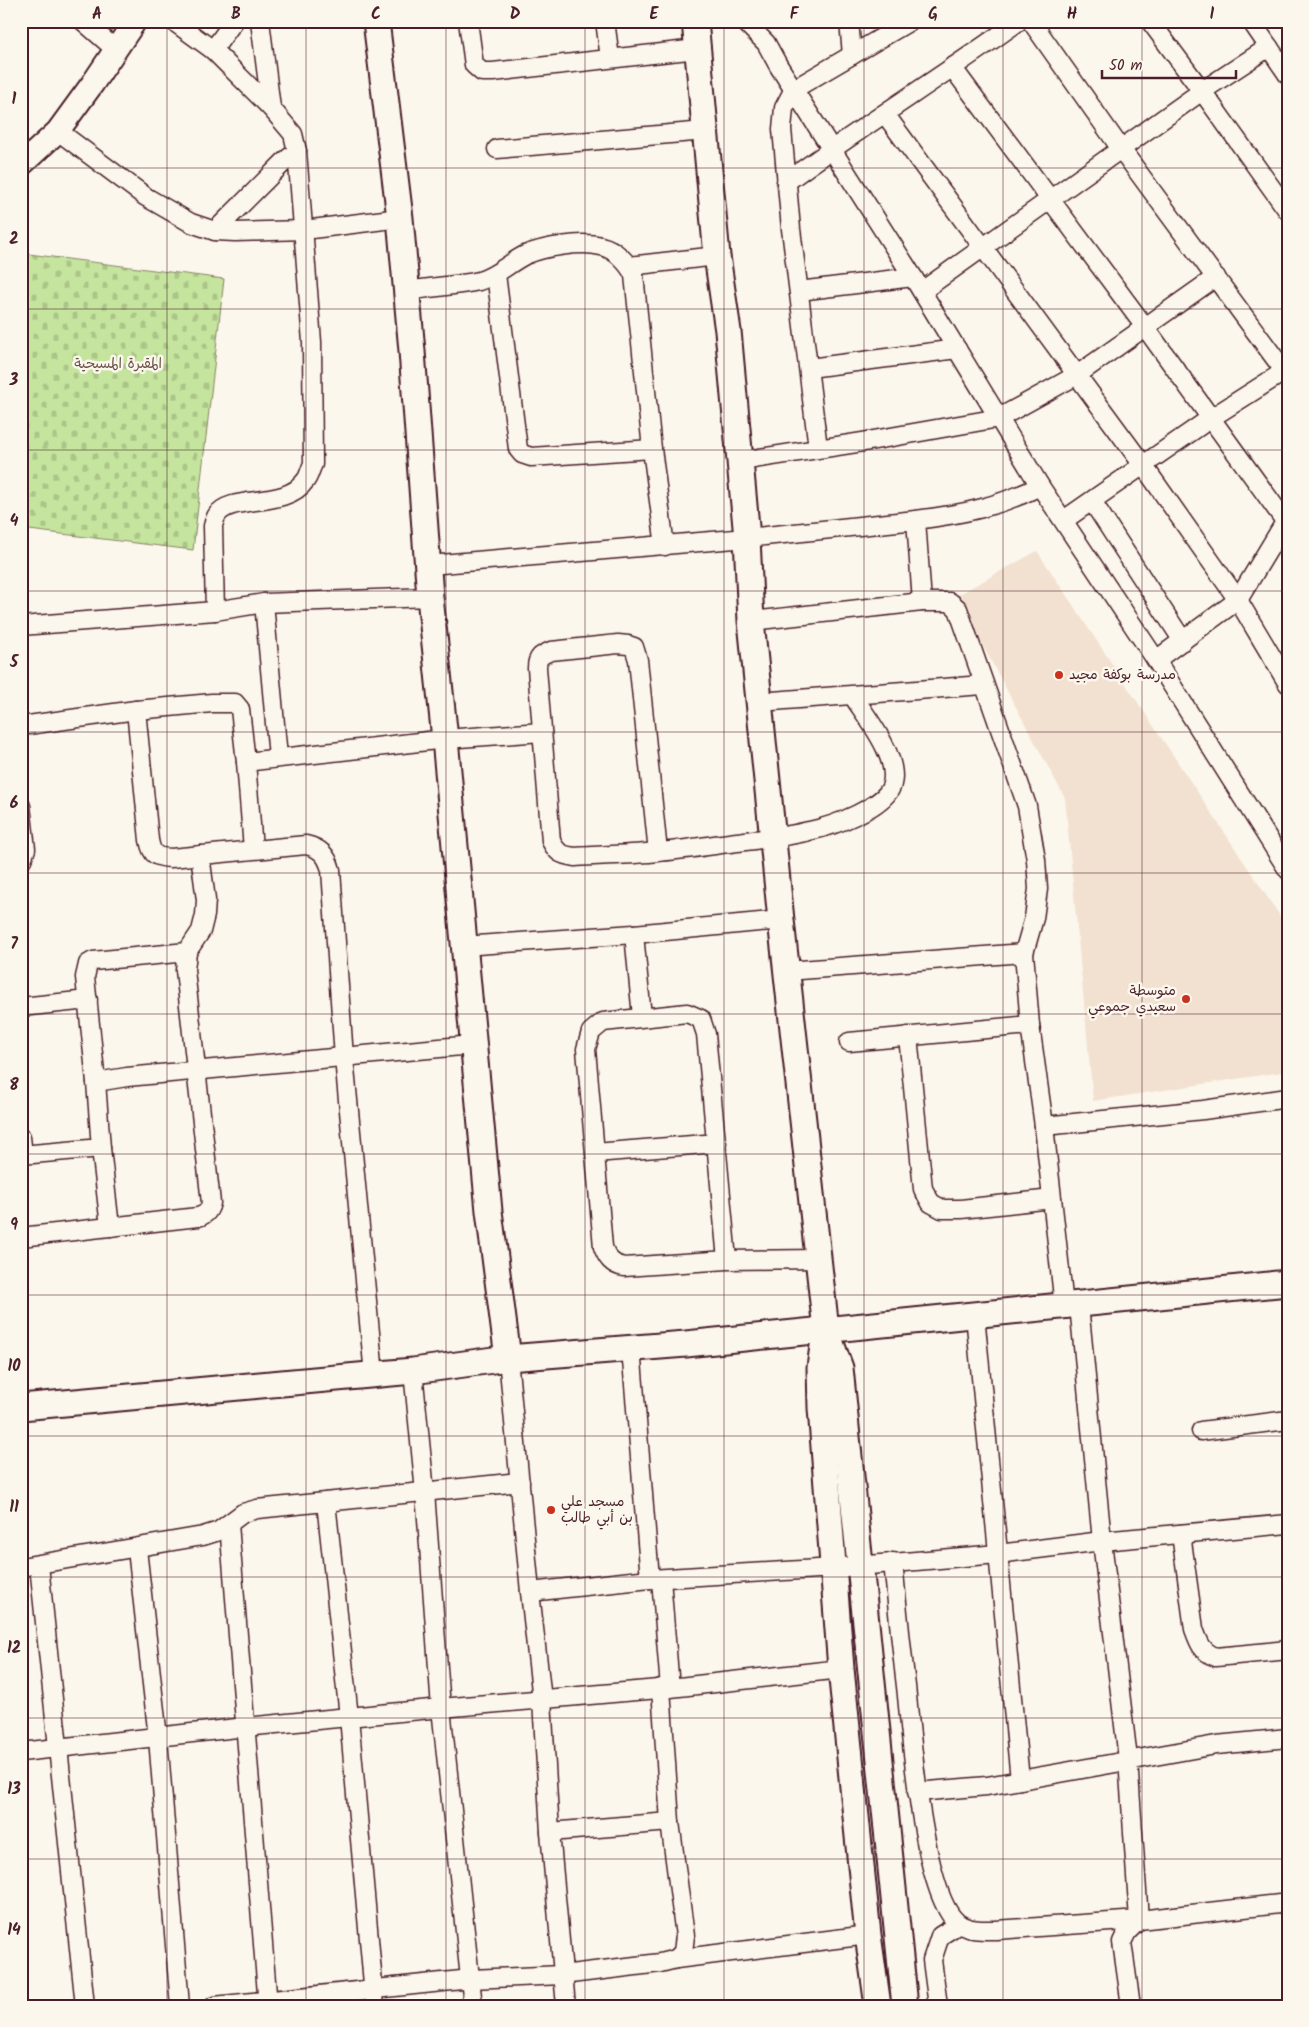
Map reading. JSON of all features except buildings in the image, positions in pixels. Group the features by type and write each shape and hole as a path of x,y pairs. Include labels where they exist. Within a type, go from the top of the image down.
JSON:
{"main road":[{"path":"376,21 407,291 430,597 488,1211 508,1358"},
{"path":"695,21 717,256 728,331 747,538 751,621 781,920 826,1330 840,1368 906,2006"},
{"path":"21,1407 374,1375 508,1358 826,1330 1288,1283"},
{"path":"826,1330 820,1368 821,1408 842,1669 868,1935 878,2006"}],"street":[{"path":"83,21 115,49"},
{"path":"21,165 58,131 135,21"},
{"path":"173,21 213,50 271,108 293,134 297,151 312,342 313,464 305,482 293,492 274,499 229,506 218,513 213,526 215,611"},
{"path":"213,50 234,21"},
{"path":"260,21 271,108"},
{"path":"468,21 474,64 482,72 697,49"},
{"path":"605,21 610,58"},
{"path":"744,21 766,43 831,149 918,284 1040,486 1156,660 1288,870"},
{"path":"849,21 852,55"},
{"path":"818,448 786,182 782,129 784,108 794,89 910,21"},
{"path":"786,182 831,149 886,114 1019,21"},
{"path":"1031,21 1121,149 1287,372 1211,418 1064,520"},
{"path":"1150,21 1288,211"},
{"path":"1251,21 1288,75"},
{"path":"799,290 918,284 983,248 1050,198 1202,91 1269,47"},
{"path":"952,67 1286,519 1238,600 1156,660"},
{"path":"886,114 1143,465 1238,600 1288,684"},
{"path":"58,131 146,197 191,223 215,231 304,230 400,218"},
{"path":"497,149 705,131"},
{"path":"215,231 297,151"},
{"path":"407,291 480,281 496,274 526,255 547,249 574,245 600,245 609,249 629,266 634,275 652,449 665,546"},
{"path":"629,266 717,256"},
{"path":"496,274 518,448 522,454 531,457 652,449"},
{"path":"740,461 999,418 1077,374 1216,278"},
{"path":"809,368 958,349"},
{"path":"429,565 665,546 916,520 967,513 1018,497 1040,486"},
{"path":"1092,501 1183,641"},
{"path":"916,520 922,602"},
{"path":"21,626 215,611 264,603 430,597"},
{"path":"751,621 922,602 950,602 958,609 983,685 1027,806 1036,860 1038,889 1034,918 1024,953 1030,1025 1052,1199 1072,1306 1102,1541 1128,1759 1139,1920"},
{"path":"264,603 278,757"},
{"path":"658,852 638,660 634,647 618,644 551,652 541,655 537,660 536,668 551,841 556,851 562,855 658,852 773,837 809,831 836,823 863,811 883,798 890,790 893,782 888,755 873,726 853,696"},
{"path":"759,702 983,685"},
{"path":"21,726 136,710 212,703 236,703 240,709 253,849"},
{"path":"136,710 150,850 155,855 162,857 200,856 306,845 316,847 329,861 344,1058 374,1375"},
{"path":"246,762 445,740 542,732"},
{"path":"21,806 26,850 21,862"},
{"path":"21,1237 198,1217 204,1215 209,1210 211,1203 185,970 187,952 201,931 205,914 206,900 200,856"},
{"path":"463,946 634,934 781,920"},
{"path":"634,934 642,1017"},
{"path":"110,1227 85,970 93,960 187,952"},
{"path":"787,971 1024,953"},
{"path":"21,1007 88,1000"},
{"path":"727,1260 706,1034 701,1019 687,1013 603,1022 596,1026 588,1038 586,1049 603,1247 610,1261 624,1268 727,1260 818,1259"},
{"path":"849,1042 1030,1025"},
{"path":"908,1036 923,1189 931,1203 942,1209 961,1209 1052,1199"},
{"path":"96,1082 128,1077 472,1045"},
{"path":"1044,1126 1203,1110 1288,1098"},
{"path":"595,1153 717,1143"},
{"path":"22,1149 101,1148"},
{"path":"975,1315 1020,1780"},
{"path":"631,1348 666,1688 670,1822 685,1936 683,1952 676,1959"},
{"path":"508,1358 542,1700 550,1832 566,2006"},
{"path":"413,1371 425,1492 441,1708 473,2006"},
{"path":"1201,1431 1288,1420"},
{"path":"21,1567 137,1549 203,1536 219,1531 244,1513 257,1509 520,1482"},
{"path":"326,1502 349,1717 375,2006"},
{"path":"229,1524 267,2002"},
{"path":"530,1592 656,1579 834,1568 861,1564 998,1554 1102,1541 1288,1524"},
{"path":"1181,1534 1194,1629 1199,1644 1206,1653 1216,1657 1288,1650"},
{"path":"137,1549 158,1738 180,2006"},
{"path":"893,1562 917,1792 928,1854 939,1890 950,1914 959,1924 973,1930 996,1930 1139,1920 1288,1903"},
{"path":"39,1565 84,2006"},
{"path":"21,1752 246,1727 666,1688 842,1669"},
{"path":"917,1792 987,1786 1089,1768 1128,1759 1216,1745 1288,1738"},
{"path":"550,1832 670,1822"},
{"path":"1131,2006 1122,1942 1126,1932 1139,1920"},
{"path":"938,2006 932,1960 940,1936 959,1924"},
{"path":"214,2006 267,2002 471,1978 562,1975 868,1935"}],"shaded area":[{"name":"متوسطة سعيدي جموعي","path":"1037,551 1288,928 1288,1071 1093,1101 1065,798 956,596"}],"green space":[{"name":"المقبرة المسيحية","path":"21,253 224,279 193,550 21,529"}],"place":[{"name":"مدرسة بوكفة مجيد","path":"1059,675"},
{"name":"متوسطة سعيدي جموعي","path":"1186,999"},
{"name":"مسجد علي بن أبي طالب","path":"551,1510"}]}
